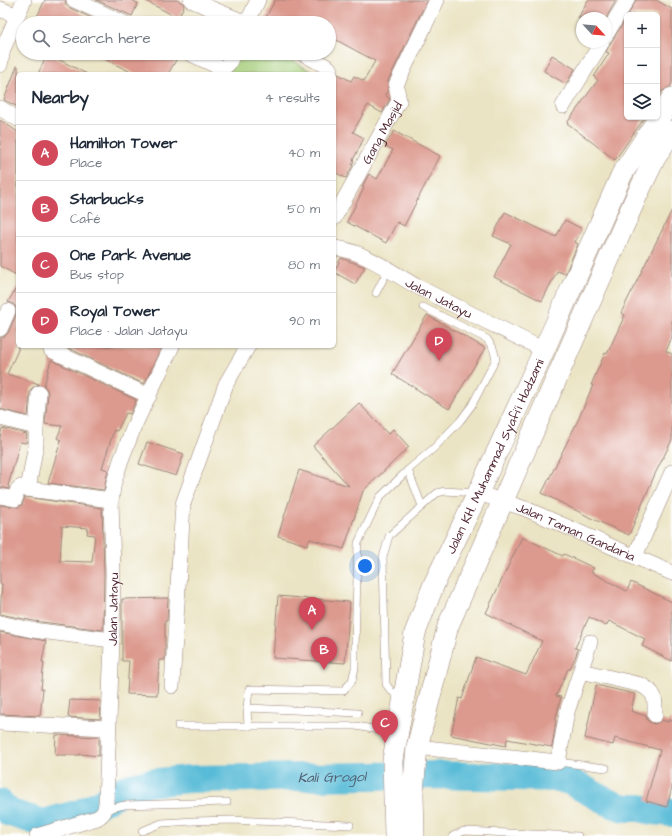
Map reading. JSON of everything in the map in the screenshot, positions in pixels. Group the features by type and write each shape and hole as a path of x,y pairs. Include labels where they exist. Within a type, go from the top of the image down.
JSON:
{"main road":[{"name":"Jalan KH. Muhammad Syafi'i Hadzami","path":"414,836 404,792 393,760 415,633 470,492 544,350 622,174 672,98"},
{"name":"Jalan KH. Muhammad Syafi'i Hadzami","path":"395,836 404,792 416,757 448,626 637,195 655,158 672,131"}],"street":[{"path":"0,9 17,16 24,0"},
{"path":"74,0 109,16"},
{"path":"191,0 229,16"},
{"path":"250,16 258,0"},
{"name":"Gang Masjid","path":"336,214 398,101 396,85 437,0"},
{"path":"612,25 627,0"},
{"path":"0,65 3,49 16,18"},
{"path":"563,106 598,48"},
{"path":"204,60 221,68 225,67 230,60"},
{"path":"315,60 329,68 329,72"},
{"path":"0,108 16,118"},
{"name":"Jalan Jatayu","path":"336,248 343,248 357,254 544,350"},
{"path":"0,329 9,311"},
{"path":"52,348 149,396"},
{"name":"Jalan Jatayu","path":"106,807 112,640 113,572 111,500 114,482 135,424 171,348"},
{"path":"172,686 183,504 226,384 247,348"},
{"path":"28,489 36,444 39,393"},
{"path":"0,418 36,427"},
{"path":"635,556 672,472"},
{"path":"0,496 14,499 22,487 111,500"},
{"name":"Jalan Taman Gandaria","path":"470,492 526,510 672,573"},
{"path":"0,623 32,630 112,640"},
{"path":"416,757 558,762 567,712 590,642"},
{"path":"580,671 641,685 648,688 655,698 655,715"},
{"path":"0,723 108,728"},
{"path":"37,836 97,818 102,815 106,807"}],"lane":[{"path":"376,293 388,270"},
{"path":"248,726 247,708 249,690 343,691 352,681 355,668 358,543 380,497 434,448 460,420 472,404 496,359 494,348 487,339 423,307"},
{"path":"408,470 422,506"},
{"path":"403,700 391,691 386,684 383,557 389,536 437,493 445,491 470,492"},
{"path":"247,708 358,713"},
{"path":"178,726 356,726 398,734"},
{"path":"558,762 606,768"},
{"path":"106,807 125,805 227,802"},
{"path":"142,831 162,823 194,821 233,820 350,825"},
{"path":"453,836 464,831 578,836"}],"green space":[{"path":"236,60 293,60 312,72 228,72"}],"building":[{"path":"45,0 65,0 66,5 70,8 87,16 37,16"},
{"path":"96,0 131,0 138,3 132,16"},
{"path":"144,0 177,0 183,3 184,6 179,16 174,16"},
{"path":"275,0 427,0 388,81 388,90 385,95 390,99 382,113 368,105 353,132 364,138 346,178 336,173 336,77 338,74 351,81 354,76 364,81 375,61 336,40 336,16 267,16"},
{"path":"588,0 616,0 609,12 581,12"},
{"path":"636,0 656,0 672,9 672,83 670,87 662,91 660,94 660,12 630,12"},
{"path":"624,22 624,120 643,120 615,160 567,123 598,80 594,77 609,53 606,52 608,48 612,48 612,40"},
{"path":"552,55 575,69 566,84 544,71"},
{"path":"44,60 60,60 83,72 39,72"},
{"path":"106,60 176,60 169,72 131,72"},
{"path":"18,66 18,72 16,72 16,106 4,100"},
{"path":"0,120 16,131 16,275 0,266"},
{"path":"394,131 440,156 404,226 397,222 386,243 347,222 364,188 362,187 369,174 377,179 393,150 385,146"},
{"path":"672,210 672,337 666,351 672,354 672,440 655,474 629,535 593,519 542,493 579,418 605,353 607,354 625,315 621,313"},
{"path":"505,212 556,237 565,220 582,229 575,242 578,244 565,274 557,271 542,301 494,277 511,244 493,236"},
{"path":"341,258 365,267 355,284 336,273 336,268"},
{"path":"16,288 16,308 12,303 8,302"},
{"path":"16,315 16,348 18,348 18,350 7,374 39,384 32,388 30,392 28,416 0,409 0,338 8,333"},
{"path":"427,315 485,348 449,409 392,374"},
{"path":"68,348 161,348 144,384"},
{"path":"51,360 136,400 130,414 126,413 117,431 114,430 102,468 108,470 104,490 48,483 61,440 57,438 62,426 45,424 48,394 47,389 44,386"},
{"path":"359,403 388,434 393,429 409,447 363,491 344,549 310,539 307,545 278,536 299,470 349,486 313,446"},
{"path":"2,428 27,434 26,443 20,442 8,486 9,489 0,487 0,438"},
{"path":"147,442 184,454 176,476 139,464"},
{"path":"25,497 102,508 104,572 103,630 34,621 0,614 2,584 0,584 0,505 18,507 22,505","holes":["62,526 88,528 87,534 95,535 92,562 60,561"]},
{"path":"522,537 563,556 564,554 594,568 591,572 627,591 631,582 672,602 672,661 642,646 645,639 609,621 606,626 589,617 575,648 578,649 575,658 570,669 568,669 556,696 561,697 555,721 552,747 507,739 506,746 451,735 459,698 462,699 476,657 526,675 542,641 486,613"},
{"path":"278,596 350,602 345,663 273,658"},
{"path":"168,598 167,621 165,621 165,660 159,660 157,695 127,694 129,661 122,661 122,599"},
{"path":"0,632 46,641 42,662 44,662 40,716 0,714"},
{"path":"596,685 635,694 631,711 646,716 647,720 651,723 655,724 662,720 668,722 669,720 672,720 672,787 667,807 646,801 660,750 615,738 613,745 585,738"},
{"path":"70,700 101,701 100,719 68,717"},
{"path":"56,735 99,737 99,756 80,754 55,755"}],"waterway":[{"name":"Kali Grogol","path":"0,803 10,813 43,823 80,813 124,789 148,783 189,779 432,775 559,778 569,781 610,803 624,808 640,808 672,813"}],"place":[{"name":"Royal Tower","path":"439,361"},
{"name":"Hamilton Tower","path":"312,630"},
{"name":"Starbucks","path":"324,670"},
{"name":"One Park Avenue","path":"385,743"}]}
